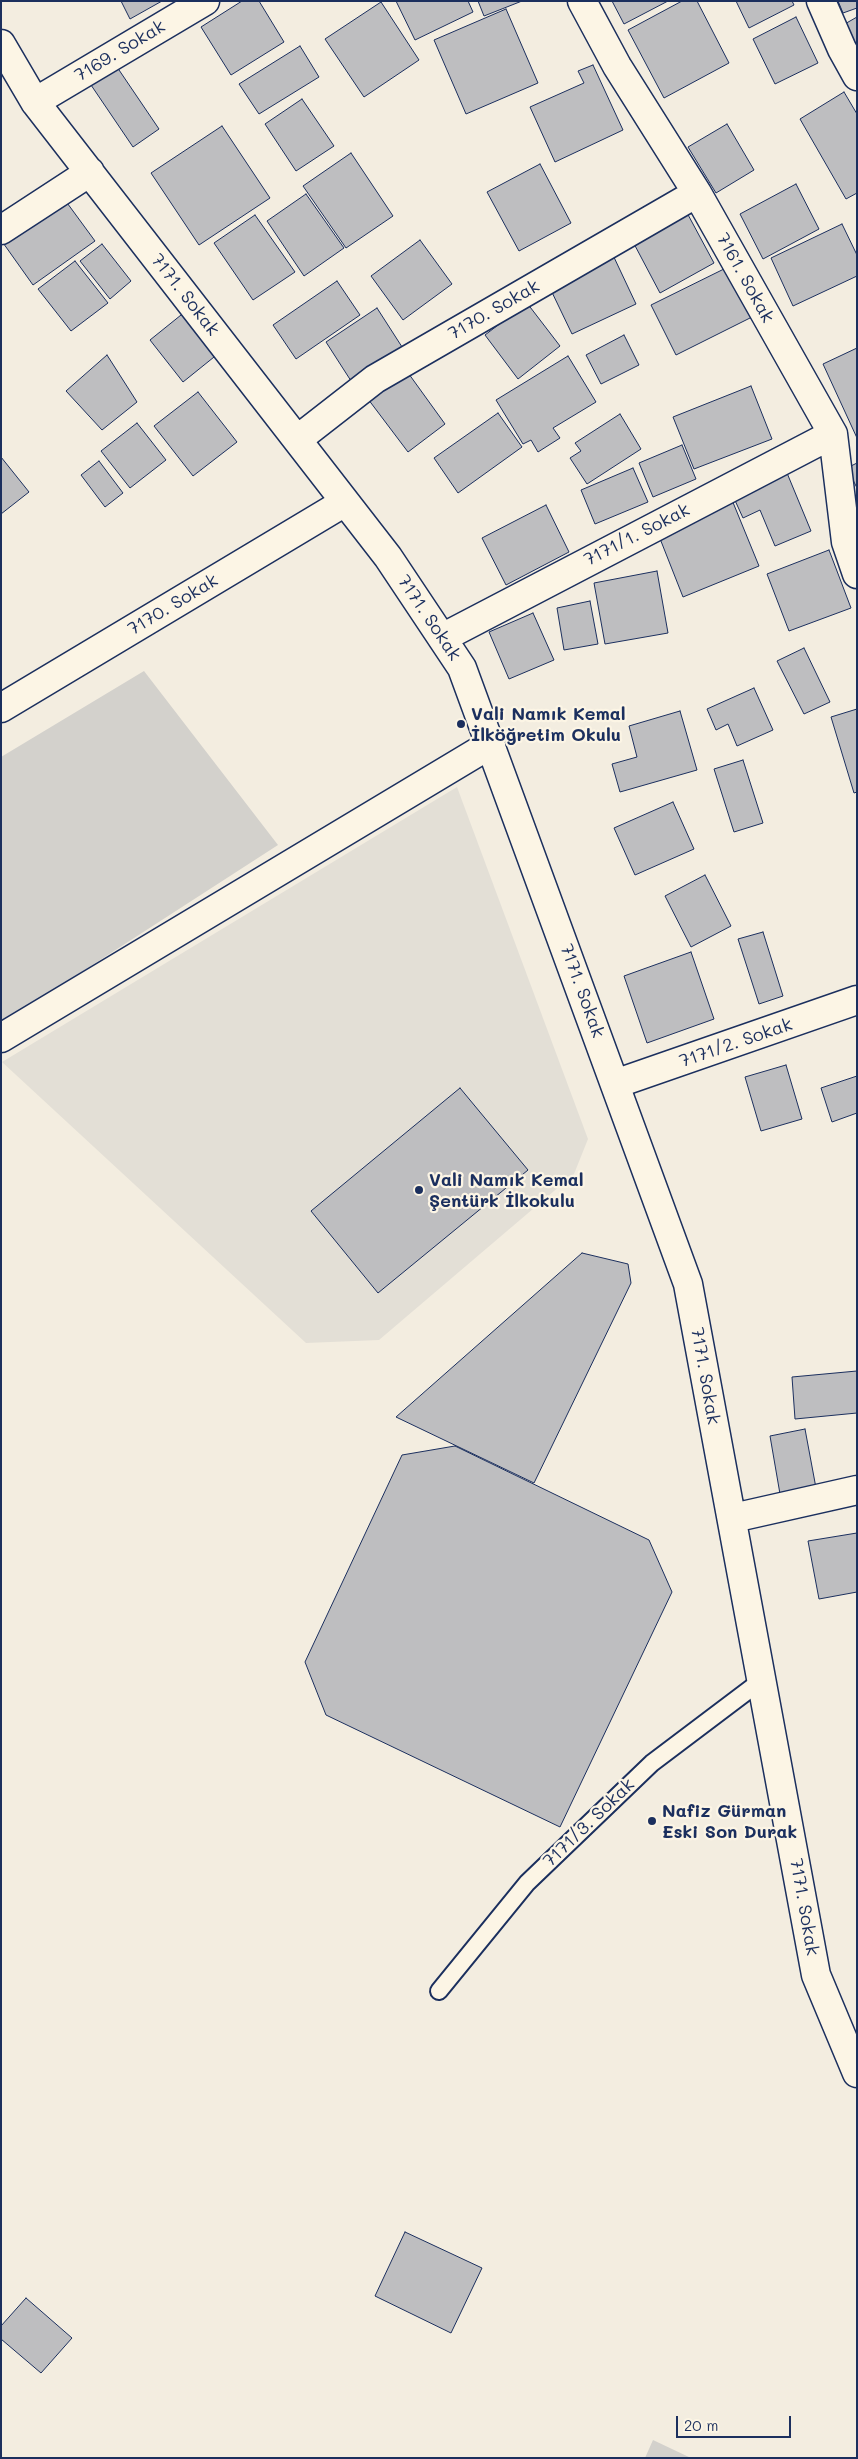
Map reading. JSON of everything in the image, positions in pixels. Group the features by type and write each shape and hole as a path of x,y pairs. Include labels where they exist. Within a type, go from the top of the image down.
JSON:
{"street":[{"name":"7169. Sokak","path":"35,102 205,1"},
{"name":"7161. Sokak","path":"582,1 617,66 697,193 833,434 846,542 857,574"},
{"path":"821,1 842,49 857,76"},
{"name":"7171. Sokak","path":"1,44 35,102 298,438 388,557 462,668 688,1284 816,1975 857,2073"},
{"path":"1,230 90,172"},
{"name":"7170. Sokak","path":"298,438 375,379 697,193"},
{"name":"7171/1. Sokak","path":"442,638 833,434"},
{"name":"7170. Sokak","path":"1,708 345,502"},
{"path":"1,1038 491,744"},
{"name":"7171/2. Sokak","path":"615,1084 857,1000"},
{"path":"732,1518 857,1490"}],"lane":[{"name":"7171/3. Sokak","path":"439,1991 527,1883 652,1763 762,1680"}],"shaded area":[{"path":"144,671 278,845 1,1024 1,757"},
{"path":"457,787 588,1139 574,1174 379,1340 306,1343 2,1062"},
{"path":"653,2440 691,2458 645,2458"}],"building":[{"path":"121,1 162,1 130,19"},
{"path":"242,1 259,1 284,42 231,75 201,27"},
{"path":"396,1 468,1 473,12 415,40"},
{"path":"478,1 522,1 484,16"},
{"path":"612,1 668,1 624,24"},
{"path":"682,1 697,1 729,63 664,98 628,30"},
{"path":"736,1 792,1 794,5 749,28"},
{"path":"838,1 857,1 857,8 843,13"},
{"path":"381,2 419,60 364,97 325,39"},
{"path":"506,9 538,83 466,114 434,40"},
{"path":"796,17 818,63 775,84 753,39"},
{"path":"857,17 857,50 843,25"},
{"path":"300,46 319,77 259,114 239,84"},
{"path":"593,65 623,130 555,162 530,107 584,83 578,71"},
{"path":"117,67 159,129 133,147 91,85"},
{"path":"844,92 857,114 857,193 846,199 800,119"},
{"path":"302,99 334,146 296,171 265,124"},
{"path":"727,124 754,170 716,193 688,147"},
{"path":"222,126 270,198 199,245 151,173"},
{"path":"351,153 393,216 346,248 303,186"},
{"path":"540,164 571,223 519,251 487,192"},
{"path":"796,184 819,229 763,259 740,214"},
{"path":"306,194 344,248 304,276 267,221"},
{"path":"62,196 95,241 33,285 1,240"},
{"path":"686,211 714,263 660,293 632,240"},
{"path":"255,215 295,272 253,300 214,243"},
{"path":"842,224 857,255 857,276 793,306 771,258"},
{"path":"420,240 452,284 403,320 371,276"},
{"path":"102,244 131,281 110,299 80,261"},
{"path":"612,253 636,304 572,334 548,284"},
{"path":"75,261 108,303 71,331 38,289"},
{"path":"728,267 752,317 676,355 651,305"},
{"path":"337,281 360,315 296,359 273,325"},
{"path":"527,303 560,346 518,379 485,335"},
{"path":"377,308 404,350 353,384 326,342"},
{"path":"186,311 219,353 183,382 150,340"},
{"path":"624,335 639,365 601,384 586,355"},
{"path":"857,348 857,438 823,364"},
{"path":"107,355 137,402 102,430 66,391"},
{"path":"568,356 596,402 553,428 560,438 538,452 531,440 523,444 496,400"},
{"path":"406,370 445,424 408,452 368,399"},
{"path":"751,386 772,439 694,469 673,417"},
{"path":"198,392 237,442 193,476 154,426"},
{"path":"498,413 522,447 458,493 434,458"},
{"path":"620,414 641,449 587,484 570,458 581,451 575,443"},
{"path":"137,423 166,460 130,488 101,451"},
{"path":"682,445 696,479 653,497 639,463"},
{"path":"1,457 29,492 1,514"},
{"path":"99,461 123,493 105,507 81,475"},
{"path":"857,463 857,488 847,468"},
{"path":"633,468 648,502 595,524 581,490"},
{"path":"787,473 811,531 775,546 760,510 743,518 733,496"},
{"path":"732,500 759,566 683,597 657,531"},
{"path":"546,505 569,552 506,585 482,538"},
{"path":"829,550 851,608 789,631 767,574"},
{"path":"657,571 668,633 605,644 594,583"},
{"path":"590,601 598,644 564,650 557,608"},
{"path":"533,613 554,660 509,679 489,632"},
{"path":"804,648 830,702 804,714 777,661"},
{"path":"754,688 773,730 737,746 728,724 716,730 707,709"},
{"path":"857,709 857,792 854,793 831,717"},
{"path":"680,711 697,770 620,792 612,764 637,757 629,726"},
{"path":"743,760 763,823 734,832 714,769"},
{"path":"673,802 694,849 635,875 614,828"},
{"path":"705,875 731,926 691,947 665,896"},
{"path":"763,932 783,996 759,1004 738,939"},
{"path":"691,952 714,1019 647,1043 624,976"},
{"path":"786,1065 802,1119 761,1131 745,1077"},
{"path":"857,1076 857,1113 832,1122 821,1088"},
{"name":"Vali Namık Kemal Şentürk İlkokulu","path":"460,1088 528,1170 378,1293 311,1211"},
{"path":"582,1253 628,1264 631,1283 534,1483 396,1417"},
{"path":"857,1371 857,1413 795,1419 792,1377"},
{"path":"805,1429 816,1488 780,1494 770,1436"},
{"path":"455,1446 649,1540 672,1592 560,1827 326,1715 305,1662 402,1455"},
{"path":"857,1533 857,1592 819,1599 808,1541"},
{"path":"405,2232 482,2268 451,2333 375,2296"},
{"path":"26,2298 72,2338 41,2373 1,2339 1,2326"}],"place":[{"name":"Vali Namık Kemal İlköğretim Okulu","path":"461,724"},
{"name":"Vali Namık Kemal Şentürk İlkokulu","path":"419,1190"},
{"name":"Nafiz Gürman Eski Son Durak","path":"652,1821"}]}
